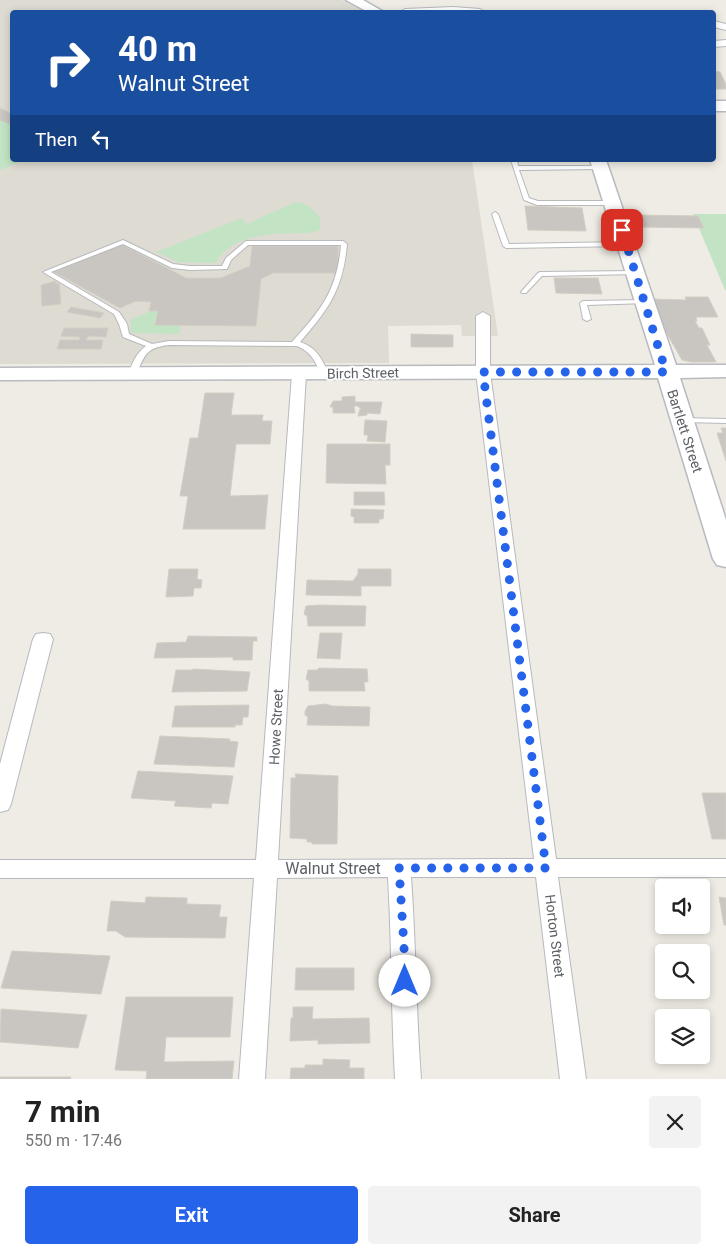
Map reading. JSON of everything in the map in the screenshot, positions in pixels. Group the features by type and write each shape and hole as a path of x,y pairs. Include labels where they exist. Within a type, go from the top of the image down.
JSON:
{"street":[{"path":"353,0 373,10"},
{"name":"Bartlett Street","path":"599,164 646,302 666,372 726,559"},
{"name":"Horton Street","path":"483,316 483,372 573,1079"},
{"name":"Birch Street","path":"0,374 726,372"},
{"name":"Howe Street","path":"252,1079 267,868 283,588 299,374"},
{"path":"0,804 43,639"},
{"path":"399,868 404,946 405,1034 408,1079"},
{"name":"Walnut Street","path":"0,869 726,868"}],"lane":[{"path":"514,162 526,199 537,203 612,203"},
{"path":"516,168 599,164"},
{"path":"495,214 506,246 626,244"},
{"path":"150,346 126,335 121,319 110,308 46,272 123,242 172,266 225,268 228,259 246,242 341,242 344,244 344,251 339,282 320,314 294,344"},
{"path":"524,292 540,274 636,273"},
{"path":"587,319 583,303 646,302"},
{"path":"132,375 140,354 150,346 168,343 294,344 314,352 325,374"},
{"path":"682,420 726,421"}],"shaded area":[{"path":"0,0 342,0 362,10 10,10 10,162 472,162 498,336 462,336 461,325 388,326 389,363 0,364"}],"green space":[{"path":"0,120 10,124 10,162 20,162 0,170"},
{"path":"300,202 308,206 320,217 320,230 310,233 272,234 250,238 230,247 215,263 179,262 156,252 242,218 247,224"},
{"path":"693,214 726,214 726,290 725,290"},
{"path":"151,311 158,311 155,325 181,325 179,334 131,333 130,320"}],"building":[{"path":"716,71 720,72 726,84 726,89 716,89"},
{"path":"0,108 10,113 10,124 0,120"},
{"path":"525,206 582,208 586,231 528,230"},
{"path":"634,215 698,216 704,228 639,227"},
{"path":"121,244 186,278 221,278 250,266 252,246 338,246 338,273 273,273 261,279 256,326 155,325 158,311 149,311 151,302 136,301 120,308 54,272"},
{"path":"554,278 598,278 602,294 556,293"},
{"path":"56,281 56,284 59,283 61,304 42,306 41,285"},
{"path":"685,297 708,297 718,317 696,317 697,321 695,321 699,328 702,328 710,345 707,345 716,362 682,360 650,304 652,299 686,300"},
{"path":"71,307 104,313 100,318 67,312"},
{"path":"64,328 108,328 106,337 88,336 86,340 103,340 101,349 57,349 60,340 79,340 80,337 61,336"},
{"path":"411,334 453,335 453,347 411,347"},
{"path":"205,393 234,393 231,415 263,415 262,421 272,421 270,444 236,444 230,496 268,495 265,529 183,529 188,496 180,496 190,438 198,438"},
{"path":"355,396 355,402 382,402 380,414 367,413 367,415 358,416 360,409 362,409 357,406 354,406 355,413 333,413 333,407 330,407 333,401 342,401 342,397"},
{"path":"365,420 387,421 385,442 367,441 368,435 364,435"},
{"path":"721,428 726,428 726,461 717,433 723,433"},
{"path":"327,444 390,444 390,465 385,465 386,484 326,483"},
{"path":"354,492 384,492 385,505 354,505"},
{"path":"351,509 384,510 383,519 379,519 379,523 354,523"},
{"path":"169,569 198,569 197,579 202,580 201,588 194,588 193,596 166,597"},
{"path":"358,569 391,569 391,586 361,586 361,596 306,595 307,580 353,581 358,574"},
{"path":"306,606 366,606 365,626 308,626 307,616 304,614"},
{"path":"320,633 342,633 340,659 317,658"},
{"path":"188,636 257,637 257,641 253,641 252,660 233,660 233,657 154,658 157,643 186,642"},
{"path":"319,668 367,669 368,682 364,682 365,691 309,691 309,681 306,679 308,670 317,670"},
{"path":"176,670 250,672 247,691 172,692"},
{"path":"326,704 332,706 370,707 369,726 307,725 308,717 305,715 305,711 308,706"},
{"path":"249,705 248,717 243,717 242,725 235,725 235,727 172,727 175,706"},
{"path":"160,736 230,739 229,741 238,742 234,767 154,764"},
{"path":"138,771 233,776 228,804 212,803 211,808 174,806 176,801 131,798"},
{"path":"295,774 338,776 337,844 312,844 312,842 307,842 307,839 290,838 291,778 296,778"},
{"path":"702,793 726,793 726,839 712,839"},
{"path":"146,897 187,898 187,904 221,905 219,917 227,917 225,938 125,937 116,931 107,931 111,901 145,903"},
{"path":"719,897 726,898 726,925 724,925"},
{"path":"12,951 110,956 101,994 1,988"},
{"path":"296,968 354,968 354,990 295,990"},
{"path":"126,997 233,997 230,1037 166,1037 164,1062 234,1061 232,1079 146,1079 147,1071 115,1070"},
{"path":"293,1007 313,1007 312,1019 369,1018 370,1043 318,1044 318,1040 290,1041"},
{"path":"1,1009 87,1015 78,1048 0,1042"},
{"path":"323,1059 350,1060 349,1068 364,1068 364,1079 290,1079 291,1068 305,1068 305,1065 323,1065"},
{"path":"0,1077 71,1077 70,1079 0,1079"}],"route":[{"path":"405,981 399,868 546,868 483,372 666,372 622,230"}]}
